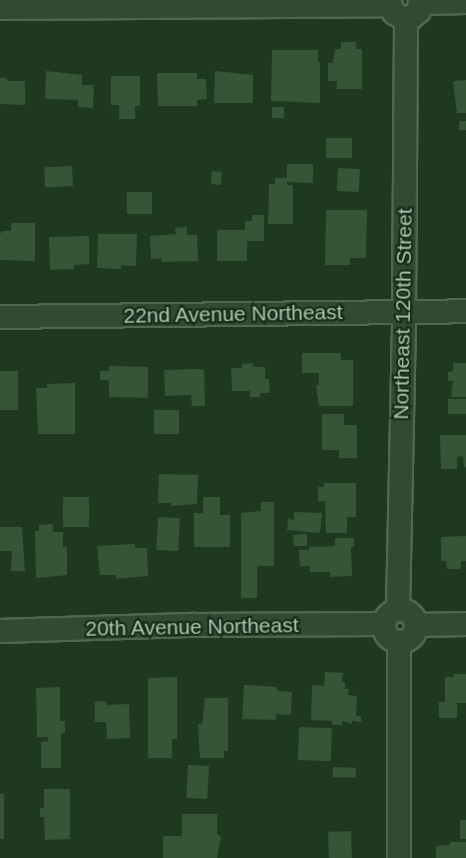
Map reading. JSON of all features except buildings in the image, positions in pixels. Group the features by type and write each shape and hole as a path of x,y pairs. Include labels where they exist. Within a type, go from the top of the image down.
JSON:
{"street":[{"path":"0,8 406,5 466,2"},
{"name":"Northeast 120th Street","path":"391,617 404,312 406,5"},
{"name":"22nd Avenue Northeast","path":"0,316 466,311"},
{"path":"408,612 416,625 413,635 399,642 390,638 391,617 408,612"},
{"name":"20th Avenue Northeast","path":"0,631 391,617"},
{"path":"416,625 466,624"},
{"path":"399,642 399,858"}]}
